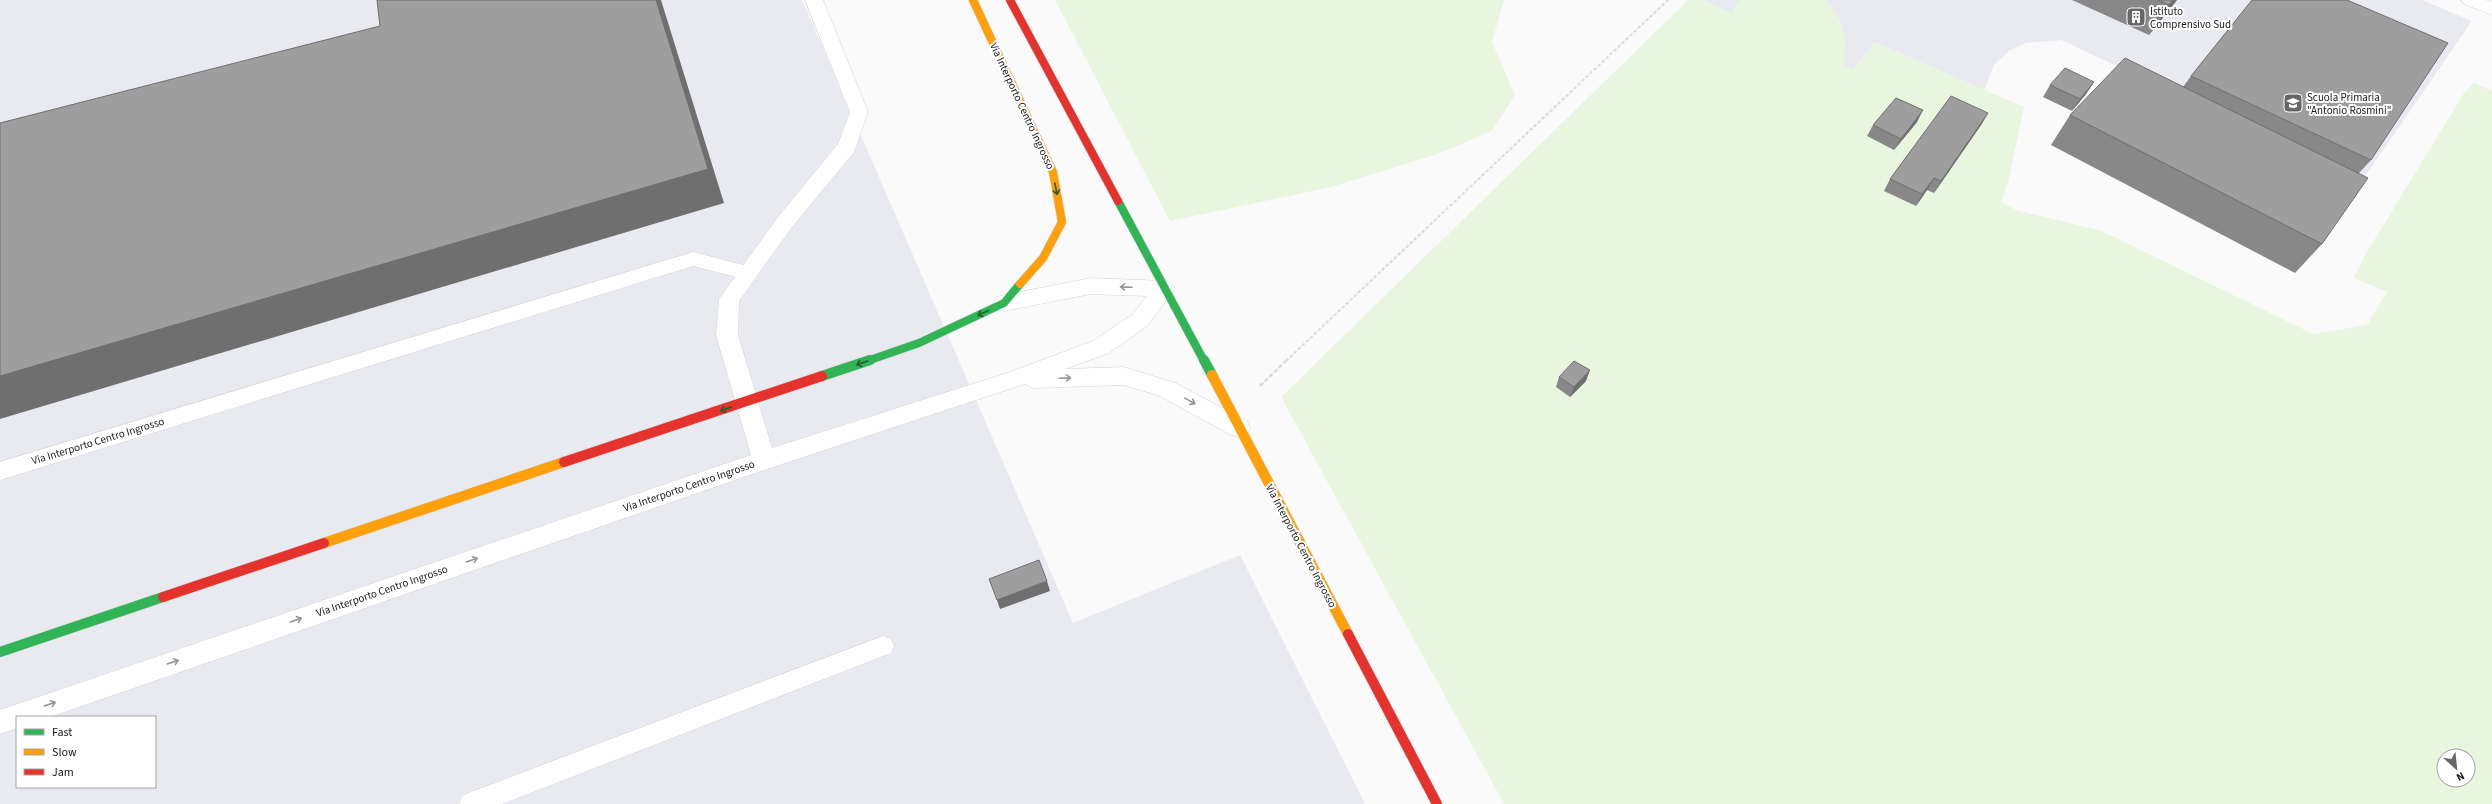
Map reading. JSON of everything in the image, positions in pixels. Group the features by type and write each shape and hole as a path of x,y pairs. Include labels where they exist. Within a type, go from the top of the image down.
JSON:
{"street":[{"name":"Via Interporto Centro Ingrosso","path":"764,460 727,335 729,299 785,222 847,147 859,112 814,0"},
{"name":"Via Interporto Centro Ingrosso","path":"0,652 919,343 1004,303 1043,258 1062,222 1053,172 973,0"},
{"name":"Via Interporto Centro Ingrosso","path":"1010,0 1227,404 1437,804"},
{"path":"2470,0 2492,9"},
{"path":"1004,303 1092,286 1165,289"},
{"name":"Via Interporto Centro Ingrosso","path":"17,716 764,460 1012,380 1101,347 1140,320 1165,289"},
{"path":"1012,380 1124,376 1167,389 1239,428"},
{"name":"Via Interporto Centro Ingrosso","path":"0,722 16,717"}],"lane":[{"name":"Via Interporto Centro Ingrosso","path":"0,471 693,258 748,273"},
{"path":"471,804 883,646"}],"path":[{"path":"1227,404 1263,384 1337,310 1668,0"}],"shaded area":[{"path":"0,0 802,0 1073,623 1240,555 1365,804 0,804"},
{"name":"Scuola Primaria \"Antonio Rosmini\"","path":"1703,0 2422,0 2472,21 2344,207 2177,94 2061,40 2026,43 2010,50 1994,65 1984,90 1875,42 1853,70"}],"green space":[{"path":"1055,0 1504,0 1492,42 1515,95 1492,131 1438,154 1331,187 1170,221"},
{"path":"1688,0 1703,0 1731,13 1740,0 1826,0 1838,16 1844,30 1845,45 1843,65 1853,70 1875,42 2024,107 2008,183 2001,202 2016,210 2102,231 2313,334 2367,325 2387,292 2354,278 2364,257 2464,93 2474,83 2492,91 2492,804 1504,804 1281,397"}],"building":[{"path":"377,0 656,0 708,169 0,376 0,123 380,26"},
{"path":"2158,0 2173,0 2169,5"},
{"path":"2252,0 2347,0 2448,43 2371,160 2191,76"},
{"path":"2125,58 2368,178 2322,244 2070,115"},
{"path":"2065,68 2094,82 2080,99 2050,85"},
{"path":"1951,96 1988,113 1941,181 1934,178 1922,194 1890,179"},
{"path":"1896,98 1923,110 1901,139 1873,125"},
{"path":"1574,361 1590,370 1574,387 1559,377"},
{"path":"1039,560 1047,581 997,600 989,579"}],"traffic: fast":[{"path":"1118,201 1212,375"},
{"path":"822,376 919,343 1004,303 1020,284"},
{"path":"0,652 163,597"}],"traffic: slow":[{"path":"973,0 1053,172 1062,222 1043,258 1020,284"},
{"path":"1212,375 1348,634"},
{"path":"324,543 564,462"}],"traffic: jam":[{"path":"1010,0 1118,201"},
{"path":"564,462 822,376"},
{"path":"163,597 324,543"},
{"path":"1348,634 1437,804"}],"place":[{"name":"Istituto Comprensivo Sud","path":"2136,17"},
{"name":"Scuola Primaria \"Antonio Rosmini\"","path":"2293,103"}]}
